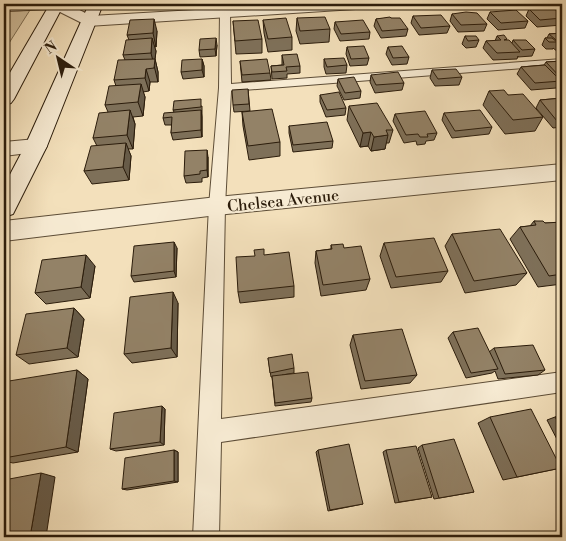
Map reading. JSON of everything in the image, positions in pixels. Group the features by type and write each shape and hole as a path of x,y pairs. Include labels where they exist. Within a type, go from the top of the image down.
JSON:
{"street":[{"path":"4,7 57,4 92,13 225,13 289,6 371,4"},
{"path":"4,99 57,4"},
{"path":"4,208 36,146 92,13"},
{"path":"4,149 36,146"},
{"name":"Chelsea Avenue","path":"4,231 217,206 562,172"}],"lane":[{"path":"206,537 217,206 225,88 225,13"},
{"path":"225,88 562,62"},
{"path":"210,432 562,382"}],"shaded area":[{"path":"30,10 4,51 4,12"}],"building":[{"path":"536,7 553,8 562,15 562,18 540,20 529,9 538,9"},
{"path":"516,10 528,21 501,23 490,12"},
{"path":"477,13 487,24 461,25 452,14"},
{"path":"441,15 450,26 421,28 413,16"},
{"path":"325,17 330,29 300,31 297,18"},
{"path":"286,18 292,37 268,39 263,20"},
{"path":"400,18 408,29 382,31 376,19"},
{"path":"154,19 153,33 127,35 130,20"},
{"path":"258,20 262,39 235,41 233,21"},
{"path":"363,20 370,32 341,34 335,22"},
{"path":"562,33 562,45 549,34"},
{"path":"504,35 507,39 504,40 509,40 520,52 497,53 486,41 501,40 497,36"},
{"path":"465,36 476,36 479,40 468,41"},
{"path":"152,38 151,53 123,55 126,40"},
{"path":"216,38 215,49 199,50 200,39"},
{"path":"545,38 552,38 557,42 549,42"},
{"path":"513,40 526,40 535,49 522,50"},
{"path":"364,46 369,58 351,59 347,47"},
{"path":"402,46 409,57 393,58 388,47"},
{"path":"297,54 300,66 286,67 287,71 272,72 271,66 284,65 282,55"},
{"path":"344,58 347,65 327,67 324,59"},
{"path":"155,59 154,68 146,69 145,78 114,80 118,60"},
{"path":"202,59 202,70 181,72 182,60"},
{"path":"267,59 270,73 242,75 240,61"},
{"path":"562,61 562,78 561,78 546,62"},
{"path":"545,65 561,81 535,83 521,67"},
{"path":"456,69 462,77 438,79 432,70"},
{"path":"398,72 404,83 376,85 371,75"},
{"path":"354,77 361,91 345,93 338,79"},
{"path":"141,84 138,102 105,105 109,86"},
{"path":"248,89 249,104 233,105 232,90"},
{"path":"504,90 508,95 523,94 543,117 513,120 489,91"},
{"path":"339,92 346,108 327,110 320,95"},
{"path":"562,98 562,120 557,121 540,100"},
{"path":"201,99 201,107 173,110 174,101"},
{"path":"377,103 393,130 386,130 388,135 374,137 371,132 363,133 349,106"},
{"path":"272,109 280,142 248,146 242,112"},
{"path":"130,110 127,135 93,138 99,113"},
{"path":"201,110 201,130 171,133 172,117 163,118 164,113"},
{"path":"480,110 492,127 455,131 444,113"},
{"path":"425,111 437,133 427,134 428,137 420,137 418,134 406,135 395,114"},
{"path":"327,122 333,141 293,145 289,126"},
{"path":"126,143 123,167 84,171 91,146"},
{"path":"207,150 207,170 200,171 200,174 184,176 185,151"},
{"path":"534,221 543,221 545,223 562,222 562,274 549,276 520,227 536,225"},
{"path":"500,229 527,273 474,281 452,234"},
{"path":"434,238 448,271 396,277 384,243"},
{"path":"174,242 174,271 131,276 134,246"},
{"path":"343,244 344,248 361,246 370,279 323,285 316,251 332,249 331,245"},
{"path":"264,249 264,255 289,252 294,286 238,292 236,257 255,256 254,250"},
{"path":"86,255 81,287 35,293 42,260"},
{"path":"173,292 171,348 124,354 130,297"},
{"path":"74,308 67,348 16,355 26,314"},
{"path":"478,328 498,369 471,373 453,332"},
{"path":"402,329 417,375 365,381 353,335"},
{"path":"533,345 545,370 505,374 494,348"},
{"path":"292,354 294,368 270,373 268,358"},
{"path":"77,370 66,447 4,458 4,430 6,423 4,423 4,402 9,381"},
{"path":"308,372 312,398 275,403 272,376"},
{"path":"162,406 160,442 110,449 114,413"},
{"path":"531,409 561,468 517,477 490,417"},
{"path":"562,415 562,429 555,417"},
{"path":"454,439 474,492 439,498 422,445"},
{"path":"349,444 363,504 330,510 318,450"},
{"path":"416,446 432,497 399,502 386,450"},
{"path":"174,450 174,481 122,489 125,458"},
{"path":"41,473 30,537 4,537 4,480"}]}
